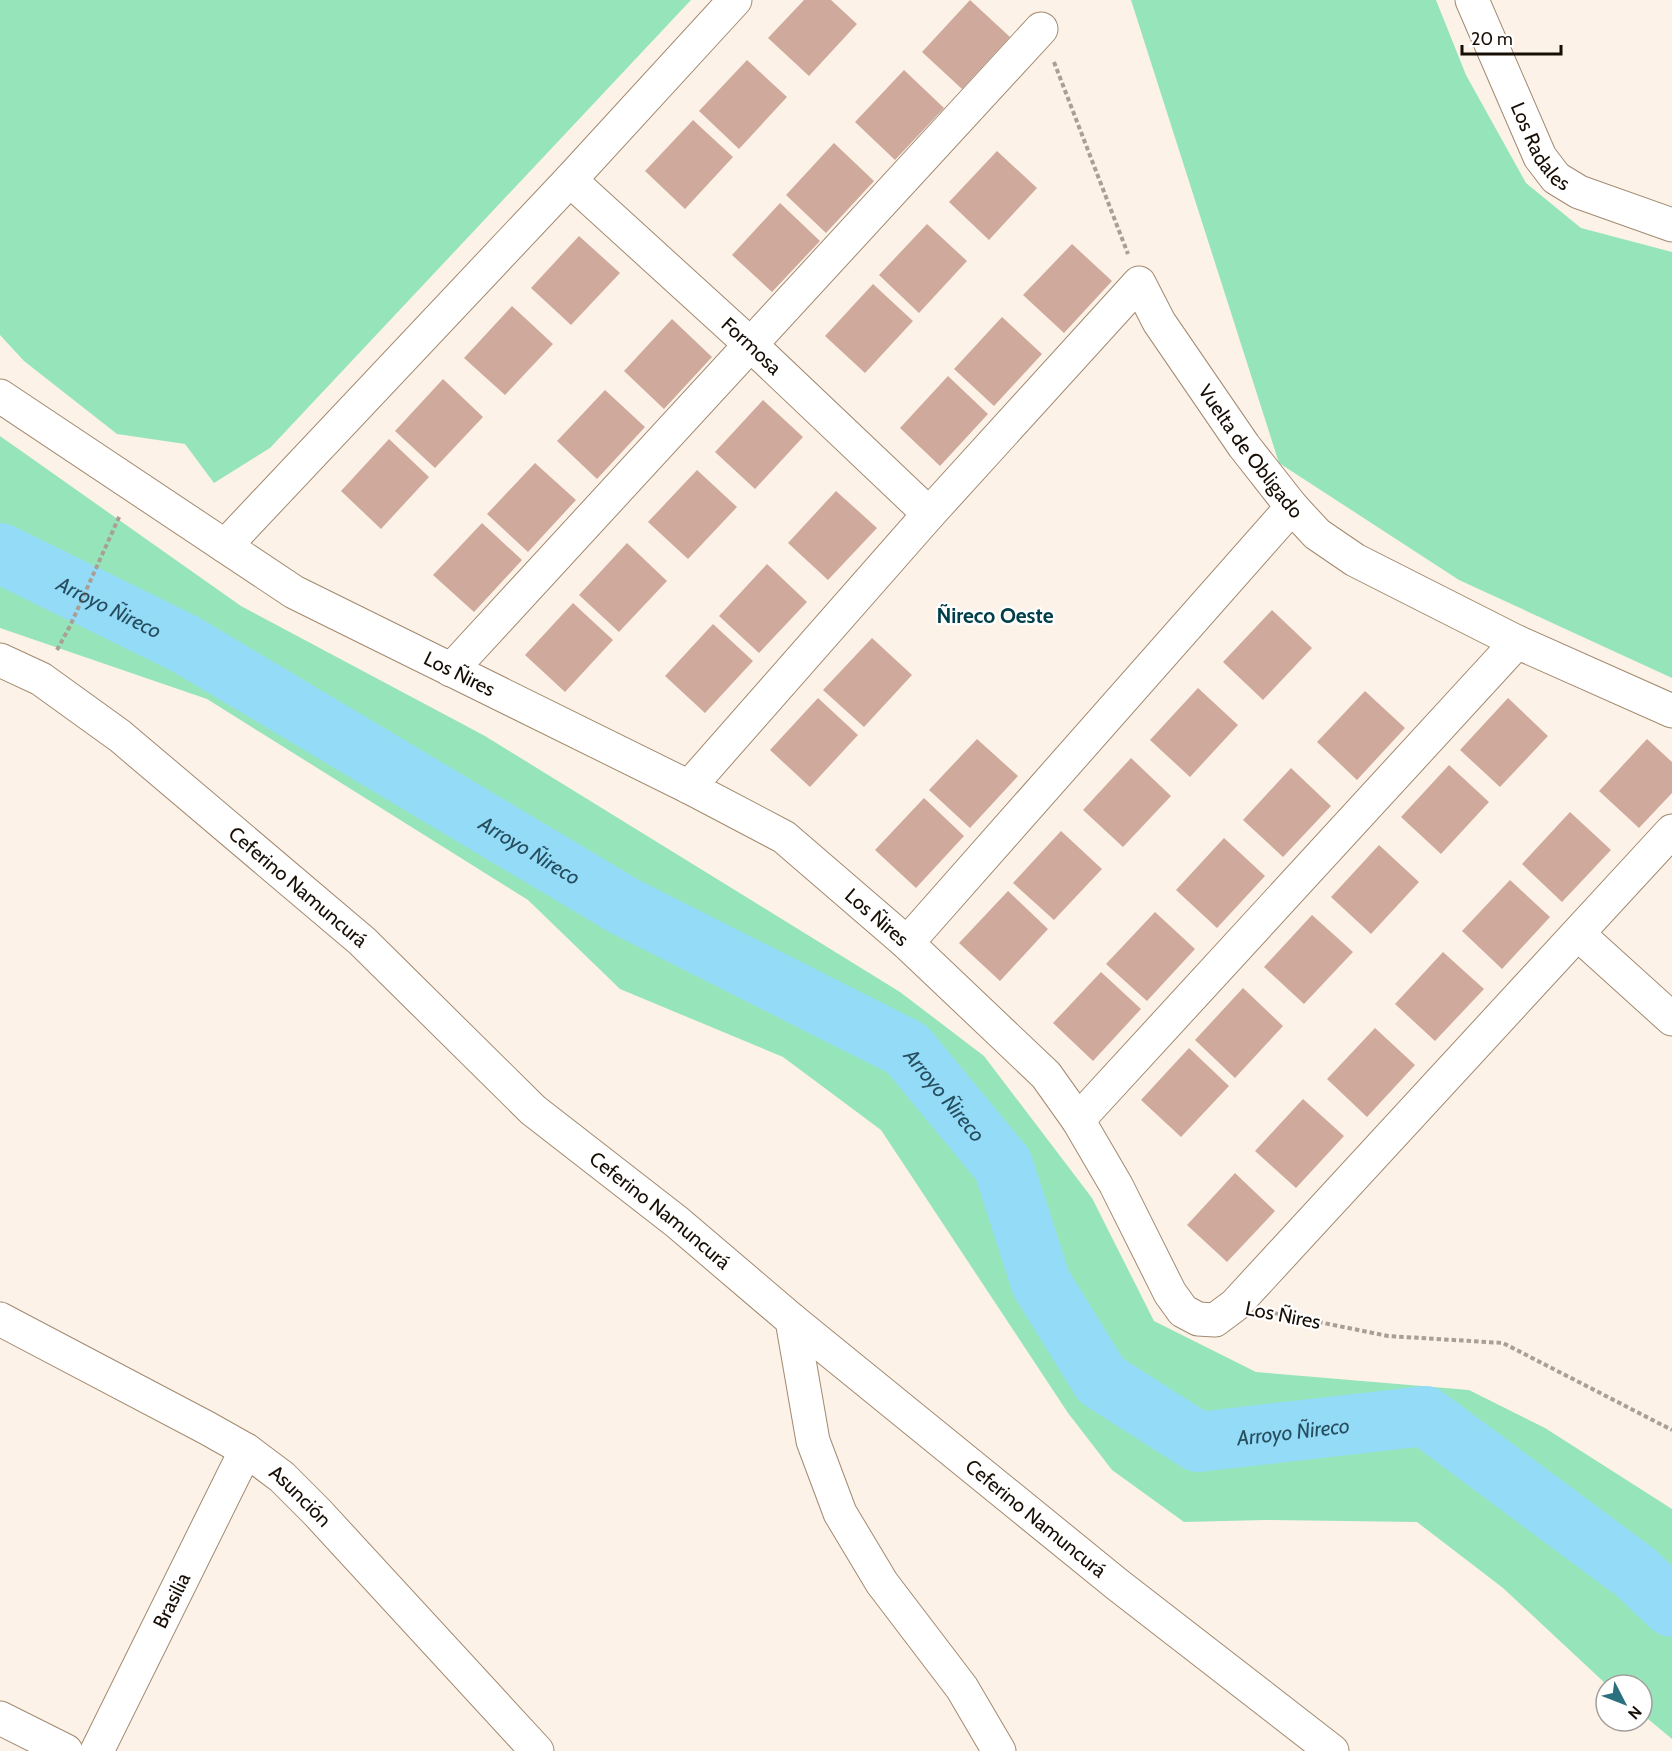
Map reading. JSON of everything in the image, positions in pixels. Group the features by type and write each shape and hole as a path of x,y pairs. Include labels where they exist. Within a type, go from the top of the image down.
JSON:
{"street":[{"path":"225,546 570,180 735,0"},
{"name":"Los Radales","path":"1472,0 1540,157 1556,178 1579,192 1672,225"},
{"path":"451,670 1041,29"},
{"name":"Formosa","path":"570,180 750,344 929,514"},
{"path":"689,787 929,514 1139,283"},
{"name":"Vuelta de Obligado","path":"1139,283 1159,322 1244,446 1292,507 1317,534 1354,560 1518,642 1672,711"},
{"name":"Los Ñires","path":"0,396 294,592 689,787 784,837 907,943 1046,1075 1078,1119 1116,1185 1170,1293 1183,1311 1198,1319 1215,1320 1235,1305"},
{"path":"907,943 1292,507"},
{"path":"1078,1119 1518,642"},
{"name":"Ceferino Namuncurá","path":"0,660 41,679 120,736 362,941 533,1110 677,1221 792,1320 1118,1585 1332,1751"},
{"path":"1235,1305 1672,831"},
{"path":"1578,934 1672,1019"},
{"name":"Asunción","path":"0,1319 207,1428 246,1450 282,1477 537,1751"},
{"path":"792,1320 813,1441 840,1513 882,1583 962,1688 999,1751"},
{"name":"Brasilia","path":"97,1751 246,1450"},
{"path":"0,1718 66,1751"}],"path":[{"path":"1041,29 1139,283"},
{"path":"70,626 134,485"},
{"name":"Los Ñires","path":"1235,1305 1388,1336 1503,1343 1672,1430"}],"green space":[{"path":"0,0 691,0 270,448 214,483 185,444 117,434 24,361 0,335"},
{"path":"1131,0 1436,0 1466,75 1526,183 1581,228 1672,252 1672,678 1459,580 1279,463"},
{"path":"0,436 241,606 485,736 900,992 984,1056 1092,1198 1154,1321 1256,1372 1469,1390 1545,1428 1672,1509 1672,1739 1654,1724 1654,1673 1594,1673 1503,1588 1417,1522 1265,1520 1184,1522 1112,1470 1068,1413 881,1130 783,1057 620,989 528,900 207,699 0,628"}],"building":[{"path":"804,0 831,0 857,24 809,76 768,38"},
{"path":"970,0 1010,37 962,89 922,52"},
{"path":"747,60 787,97 739,149 699,111"},
{"path":"904,70 944,108 895,160 855,122"},
{"path":"693,120 733,157 685,209 645,171"},
{"path":"834,143 874,181 826,233 786,195"},
{"path":"997,151 1037,188 989,240 949,202"},
{"path":"780,203 820,241 772,292 732,255"},
{"path":"927,224 967,261 919,313 879,275"},
{"path":"579,236 620,273 571,325 531,288"},
{"path":"1072,244 1112,281 1064,333 1023,295"},
{"path":"873,284 913,321 865,373 825,336"},
{"path":"512,306 553,344 505,395 464,358"},
{"path":"1002,317 1042,354 994,406 954,369"},
{"path":"672,319 712,357 664,409 624,371"},
{"path":"948,376 988,414 940,466 900,428"},
{"path":"443,379 483,417 435,468 395,431"},
{"path":"605,390 645,427 597,479 557,441"},
{"path":"763,400 803,437 755,489 715,452"},
{"path":"389,439 429,477 381,529 341,491"},
{"path":"535,463 576,500 528,552 487,514"},
{"path":"697,470 737,507 688,559 648,522"},
{"path":"836,491 877,528 828,580 788,543"},
{"path":"482,523 522,560 474,612 433,575"},
{"path":"627,543 667,581 619,632 579,595"},
{"path":"767,564 807,602 759,653 719,616"},
{"path":"573,603 613,640 565,692 525,655"},
{"path":"1272,610 1312,648 1263,700 1223,662"},
{"path":"713,624 753,661 705,713 665,676"},
{"path":"872,638 912,675 864,727 823,690"},
{"path":"1198,688 1238,725 1190,777 1150,740"},
{"path":"1365,691 1405,728 1357,780 1317,742"},
{"path":"818,698 858,735 810,787 770,750"},
{"path":"1508,698 1548,736 1500,787 1460,750"},
{"path":"977,739 1018,776 970,828 929,790"},
{"path":"1647,739 1672,762 1672,793 1639,828 1599,791"},
{"path":"1131,758 1171,796 1123,847 1083,810"},
{"path":"1449,765 1489,802 1441,854 1401,817"},
{"path":"1291,768 1331,806 1283,857 1243,820"},
{"path":"924,798 964,836 916,888 875,850"},
{"path":"1570,812 1611,850 1562,902 1522,864"},
{"path":"1061,831 1102,869 1054,920 1013,883"},
{"path":"1224,838 1265,876 1217,928 1176,890"},
{"path":"1379,845 1419,882 1371,934 1331,897"},
{"path":"1510,880 1550,917 1502,969 1462,931"},
{"path":"1008,891 1048,929 1000,981 959,943"},
{"path":"1155,912 1195,949 1147,1001 1106,964"},
{"path":"1312,915 1353,952 1304,1004 1264,967"},
{"path":"1443,952 1484,989 1435,1041 1395,1004"},
{"path":"1101,972 1141,1009 1093,1061 1053,1023"},
{"path":"1243,988 1283,1026 1235,1078 1195,1040"},
{"path":"1375,1028 1415,1065 1367,1117 1327,1079"},
{"path":"1189,1048 1229,1086 1181,1137 1141,1100"},
{"path":"1303,1099 1344,1136 1296,1188 1255,1151"},
{"path":"1235,1173 1275,1211 1227,1262 1187,1225"}],"waterway":[{"name":"Arroyo Ñireco","path":"0,553 185,644 624,906 907,1049 1003,1165 1041,1283 1101,1380 1198,1442 1425,1416 1635,1572 1672,1607"}],"district":[{"name":"Ñireco Oeste","path":"995,615"}]}
